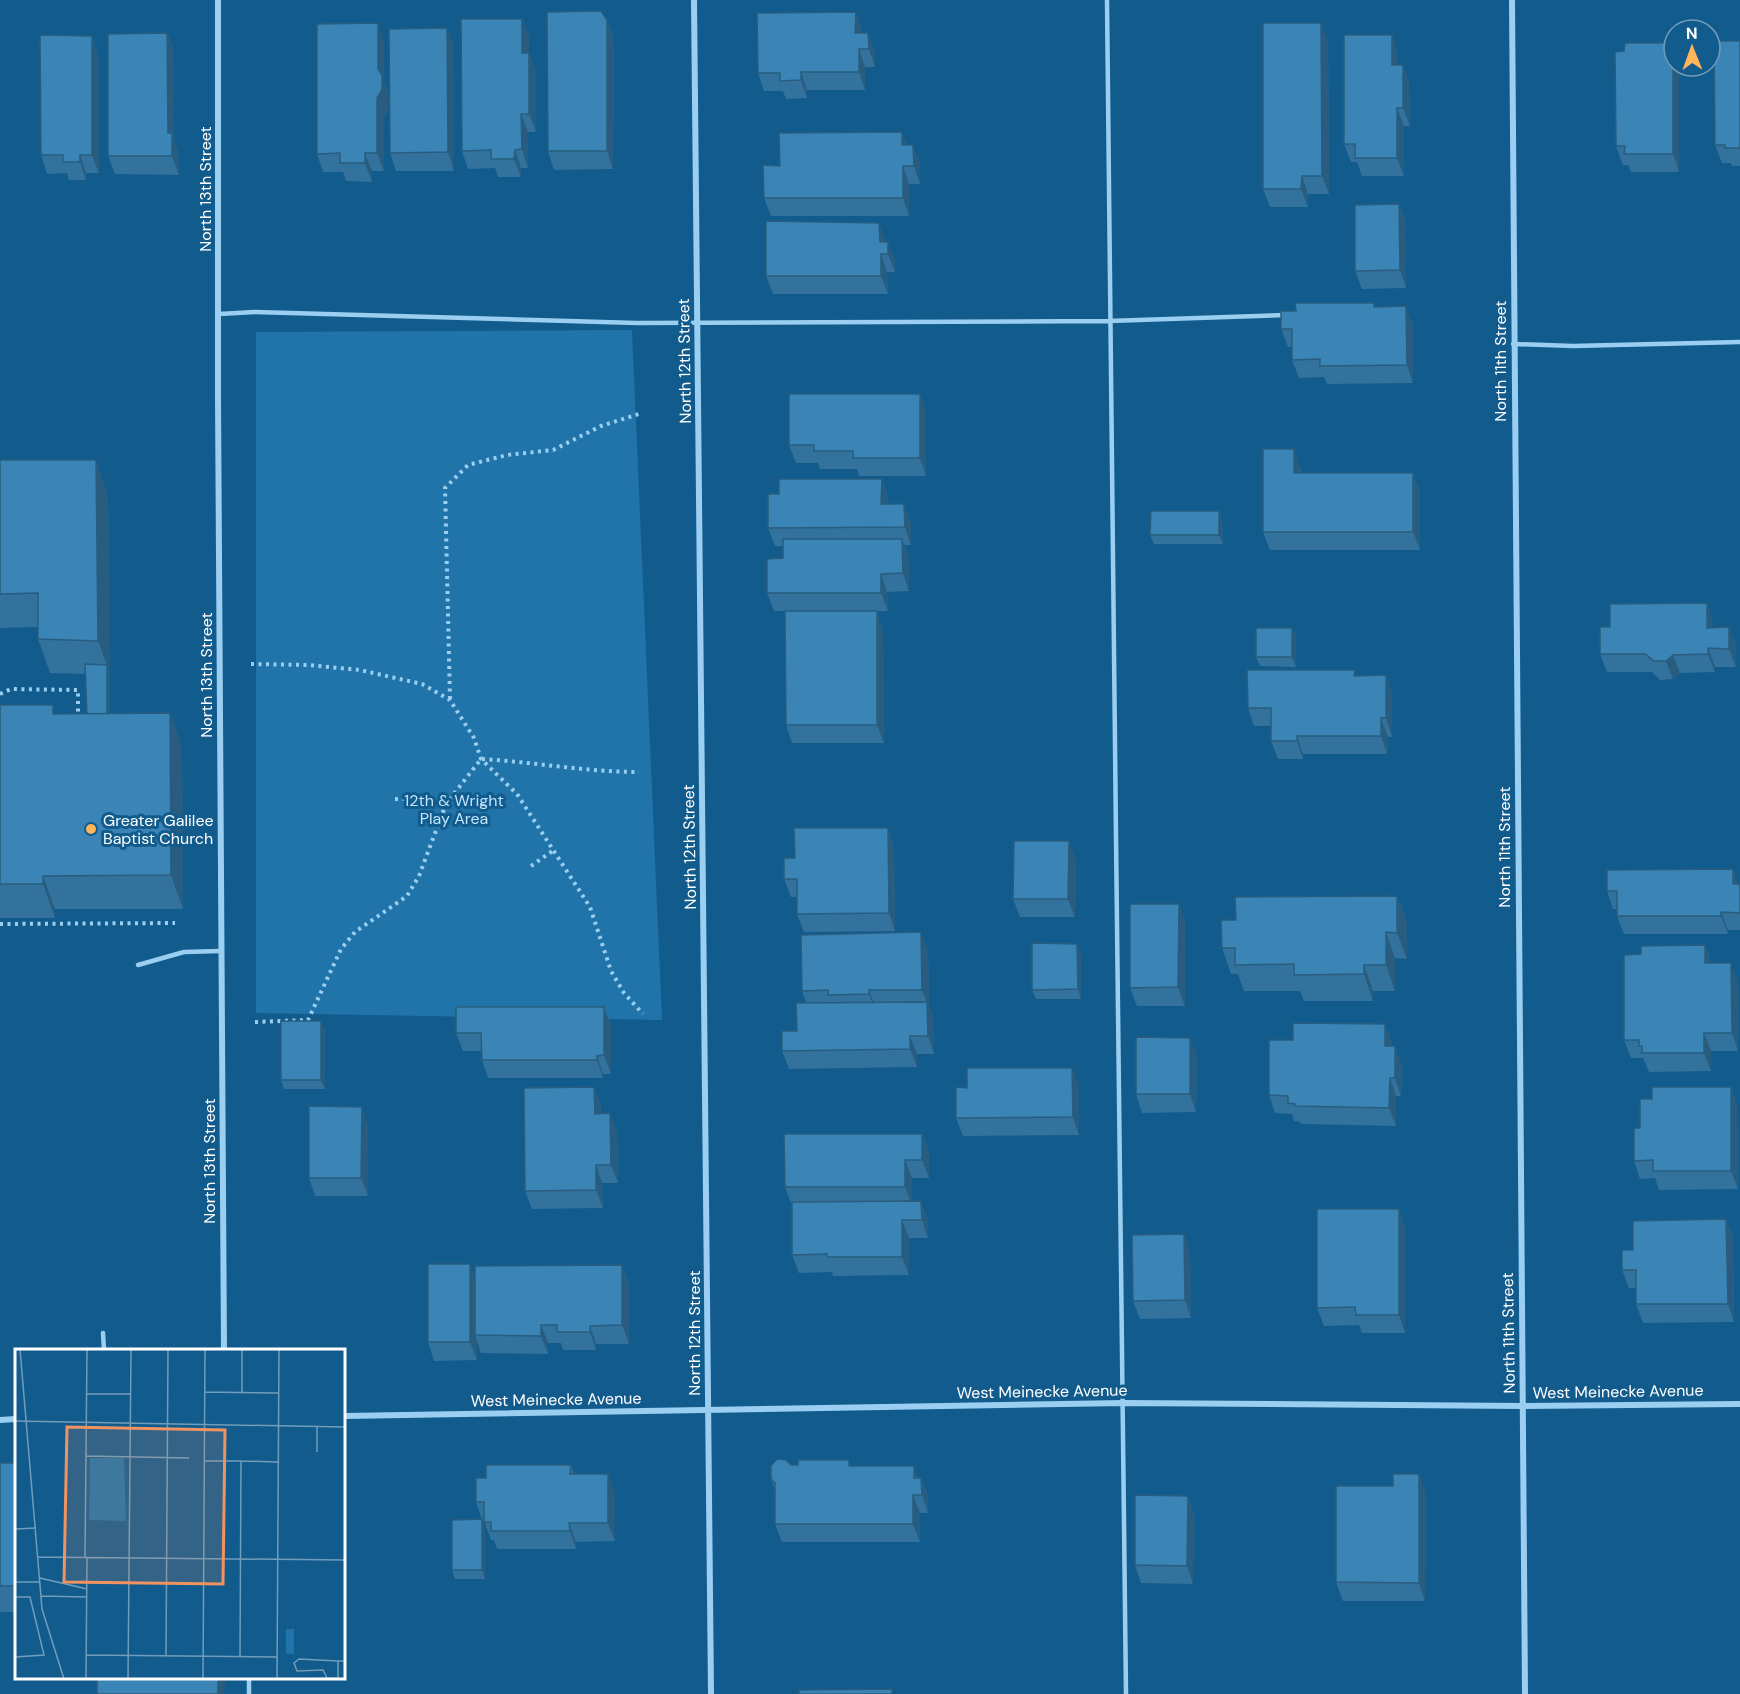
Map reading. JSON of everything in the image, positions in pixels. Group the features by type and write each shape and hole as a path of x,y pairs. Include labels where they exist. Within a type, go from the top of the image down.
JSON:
{"street":[{"name":"North 13th Street","path":"218,0 224,1349"},
{"name":"North 12th Street","path":"694,0 711,1694"},
{"name":"North 11th Street","path":"1512,0 1525,1694"},
{"name":"West Meinecke Avenue","path":"345,1416 1124,1403 1523,1406 1740,1404"},
{"path":"0,1420 15,1419"}],"lane":[{"path":"1107,0 1126,1694"},
{"path":"219,314 255,312 637,322 1109,321 1288,315"},
{"path":"1513,344 1573,346 1740,342"},
{"path":"138,965 184,952 221,951"},
{"path":"103,1333 104,1349"}],"path":[{"path":"450,700 445,488 468,465 507,455 554,450 601,426 639,414"},
{"path":"250,664 309,664 360,670 423,684 450,700 474,738 481,759 517,794 590,907 611,971 624,993 643,1014"},
{"path":"0,694 12,689 78,690 78,725"},
{"path":"481,759 526,761 613,772 639,772"},
{"path":"255,1022 308,1020 341,949 355,932 407,896 419,876 446,804 481,759"},
{"path":"395,799 423,799 446,804"},
{"path":"531,866 554,850"},
{"path":"0,924 176,923"}],"green space":[{"name":"12th & Wright Play Area","path":"632,330 662,1020 256,1013 256,332"}],"building":[{"path":"601,11 607,20 607,151 548,151 547,12"},
{"path":"856,12 855,33 868,33 869,49 859,49 859,72 801,72 801,80 780,81 780,73 758,73 757,13"},
{"path":"461,19 522,19 522,53 529,53 529,114 521,114 522,149 515,150 514,159 491,159 491,150 462,151"},
{"path":"378,23 378,69 382,75 382,90 377,98 377,153 365,153 365,163 340,163 340,153 317,154 317,24"},
{"path":"1263,23 1321,23 1322,176 1302,176 1301,189 1263,189"},
{"path":"447,28 448,152 390,153 389,29"},
{"path":"167,33 168,133 172,133 172,156 108,156 108,34"},
{"path":"40,35 92,36 92,155 80,155 80,162 63,162 63,155 41,155"},
{"path":"1344,35 1392,35 1392,65 1403,65 1403,108 1397,108 1397,158 1355,158 1355,144 1344,144"},
{"path":"1722,41 1740,41 1740,148 1715,145 1714,78 1722,78"},
{"path":"1625,43 1662,43 1662,78 1673,78 1673,154 1624,154 1625,146 1616,146 1615,52 1624,51"},
{"path":"902,132 902,145 913,145 914,166 903,166 903,198 764,198 763,165 780,166 779,133"},
{"path":"1399,204 1400,270 1355,271 1355,205"},
{"path":"766,221 879,223 880,242 888,242 888,254 881,254 881,276 766,276"},
{"path":"1295,303 1374,303 1374,307 1406,306 1407,365 1320,366 1320,359 1292,360 1292,329 1281,329 1281,311 1296,311"},
{"path":"789,394 920,394 920,458 853,458 853,451 814,451 814,445 789,445"},
{"path":"1263,449 1294,449 1294,473 1413,473 1413,532 1263,532"},
{"path":"0,460 96,460 98,641 38,639 38,593 0,594"},
{"path":"779,479 882,479 881,504 904,504 905,527 768,528 768,494 779,494"},
{"path":"1151,511 1219,511 1219,535 1150,535"},
{"path":"783,539 902,539 903,573 881,574 881,593 767,593 767,559 783,558"},
{"path":"1707,603 1707,628 1729,627 1729,649 1708,648 1708,654 1673,655 1666,661 1654,661 1645,654 1600,654 1600,627 1610,627 1610,604"},
{"path":"785,611 877,611 877,725 786,725"},
{"path":"1256,628 1292,628 1292,657 1256,657"},
{"path":"85,664 107,665 107,714 87,714"},
{"path":"1247,670 1355,670 1354,676 1386,675 1386,718 1381,718 1381,736 1297,736 1297,741 1271,741 1271,708 1248,708"},
{"name":"Greater Galilee Baptist Church","path":"0,705 53,705 53,714 170,713 171,875 43,876 43,884 0,884"},
{"path":"794,828 888,828 889,913 797,914 797,879 784,879 784,858 795,858"},
{"path":"1014,841 1069,841 1068,899 1013,899"},
{"path":"1733,869 1733,884 1740,884 1740,913 1721,912 1721,916 1617,916 1617,891 1607,891 1607,870"},
{"path":"1397,896 1397,933 1386,932 1386,965 1364,965 1364,974 1294,975 1294,964 1235,965 1235,948 1222,948 1221,920 1236,920 1235,897"},
{"path":"1130,904 1179,904 1178,987 1130,988"},
{"path":"921,932 922,990 869,990 869,994 828,995 828,990 802,991 801,935"},
{"path":"1032,943 1077,944 1078,989 1032,990"},
{"path":"1705,945 1705,963 1731,963 1732,1033 1704,1033 1704,1053 1642,1053 1639,1040 1624,1040 1624,955 1641,954 1641,946"},
{"path":"927,1002 928,1036 910,1036 910,1049 782,1051 782,1031 797,1031 796,1003"},
{"path":"456,1007 604,1007 604,1055 597,1056 597,1060 482,1060 481,1033 456,1033"},
{"path":"281,1021 321,1021 321,1080 281,1080"},
{"path":"1293,1023 1385,1024 1385,1046 1395,1046 1395,1078 1390,1078 1389,1108 1295,1106 1295,1104 1288,1103 1288,1096 1269,1095 1269,1040 1293,1040"},
{"path":"1136,1037 1190,1038 1190,1094 1136,1094"},
{"path":"967,1068 1072,1068 1073,1117 956,1118 956,1087 967,1088"},
{"path":"594,1087 595,1114 610,1113 611,1165 596,1165 596,1190 525,1191 524,1088"},
{"path":"1652,1087 1731,1087 1731,1171 1653,1171 1653,1160 1634,1161 1634,1128 1640,1128 1640,1099 1652,1099"},
{"path":"309,1106 362,1107 361,1178 309,1178"},
{"path":"784,1134 922,1134 922,1160 905,1160 905,1187 785,1187"},
{"path":"921,1201 922,1220 902,1220 902,1257 792,1255 792,1202"},
{"path":"1317,1209 1399,1209 1399,1315 1356,1315 1355,1307 1317,1308"},
{"path":"1726,1219 1728,1304 1636,1304 1636,1270 1622,1270 1622,1250 1633,1250 1633,1221"},
{"path":"1184,1234 1185,1300 1133,1301 1132,1235"},
{"path":"428,1264 470,1264 470,1342 428,1342"},
{"path":"622,1265 622,1325 590,1326 590,1332 557,1332 557,1325 541,1325 541,1336 475,1335 475,1266"},
{"path":"777,1459 786,1460 791,1465 798,1465 798,1460 849,1460 849,1466 914,1466 914,1478 921,1478 922,1495 913,1495 913,1524 775,1524 775,1483 771,1479 771,1466"},
{"path":"0,1463 15,1463 15,1586 0,1586"},
{"path":"486,1465 571,1465 570,1474 608,1474 608,1523 569,1523 570,1531 491,1531 491,1522 484,1522 484,1502 476,1502 476,1478 486,1478"},
{"path":"1393,1474 1419,1474 1419,1583 1336,1582 1336,1486 1393,1486"},
{"path":"1135,1495 1188,1496 1187,1566 1135,1565"},
{"path":"482,1519 482,1570 452,1570 452,1520"},
{"path":"97,1679 218,1679 218,1694 97,1694"},
{"path":"892,1689 892,1694 799,1694 799,1690"}],"place":[{"name":"Greater Galilee Baptist Church","path":"91,829"}]}
